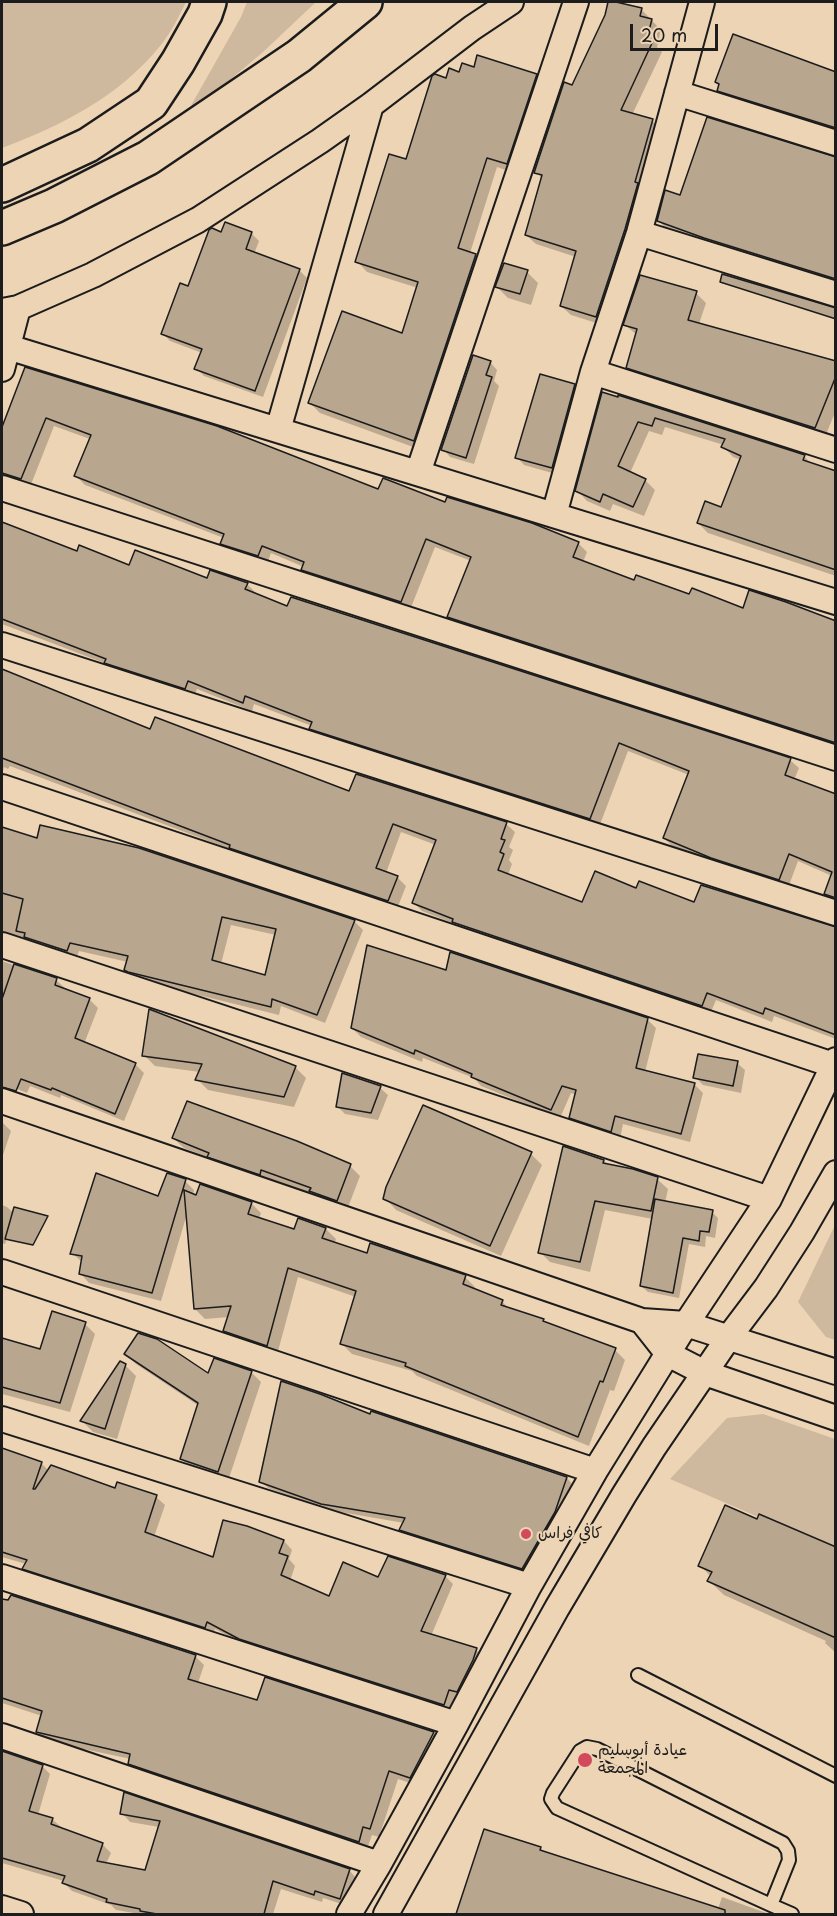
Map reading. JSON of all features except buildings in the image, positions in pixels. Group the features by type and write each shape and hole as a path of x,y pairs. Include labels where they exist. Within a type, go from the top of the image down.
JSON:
{"highway":[{"path":"2,185 88,146 151,103 178,62 210,2"},
{"path":"2,228 54,206 147,158 300,56 365,2"}],"street":[{"path":"511,2 472,28 320,141 198,220 93,275 10,310 5,358 278,430 836,602"},
{"path":"418,473 576,2"},
{"path":"554,514 592,372 639,233 702,2"},
{"path":"677,93 836,143"},
{"path":"278,430 371,105"},
{"path":"639,233 836,294"},
{"path":"592,372 836,450"},
{"path":"2,488 836,758"},
{"path":"2,645 836,912"},
{"path":"2,787 835,1062 769,1199 686,1324 596,1471 529,1586 456,1724 349,1914"},
{"path":"2,945 769,1199"},
{"path":"2,1101 642,1321 686,1324 836,1372"},
{"path":"386,1914 557,1608 654,1447 729,1337 766,1288 836,1173"},
{"path":"2,1272 596,1471"},
{"path":"642,1321 668,1354 705,1373 836,1418"},
{"path":"2,1419 529,1586"},
{"path":"2,1577 456,1724"},
{"path":"2,1736 379,1864"},
{"path":"2,1908 21,1914"}],"lane":[{"path":"639,1675 836,1776"},
{"path":"771,1905 789,1860 788,1851 783,1843 597,1749 587,1747 580,1751 553,1793 551,1799 557,1808 771,1905 792,1914"}],"shaded area":[{"path":"2,2 186,2 164,41 127,80 67,119 2,148"},
{"path":"247,2 316,2 262,53 184,118 241,17"},
{"path":"835,1225 835,1340 826,1337 798,1302"},
{"path":"763,1414 835,1439 835,1550 670,1479 727,1418"}],"place":[{"name":"كافي فراس","path":"526,1534"},
{"name":"عيادة أبوسليم المجمعة","path":"585,1760"}]}
